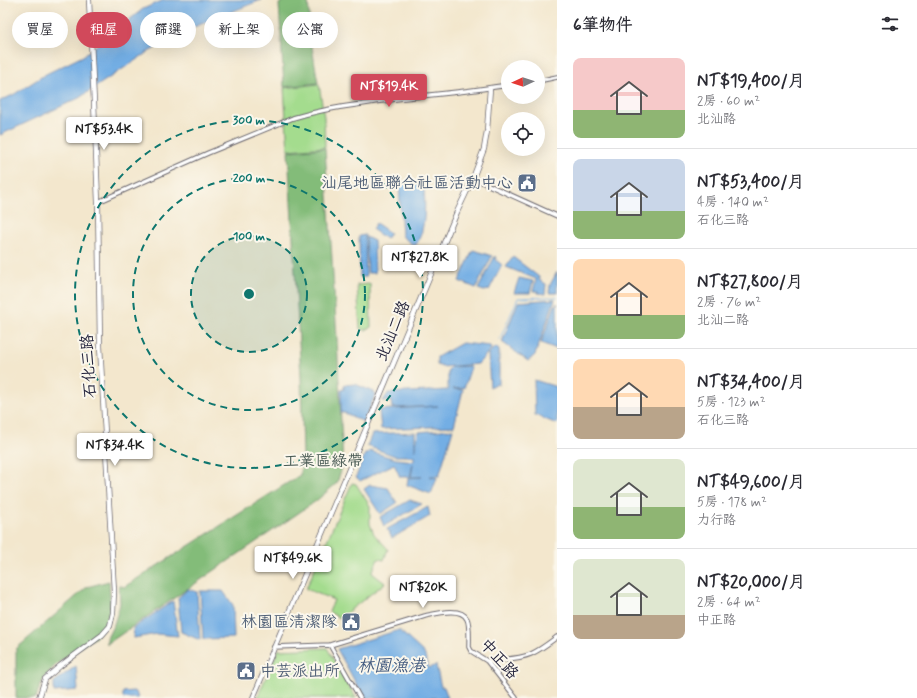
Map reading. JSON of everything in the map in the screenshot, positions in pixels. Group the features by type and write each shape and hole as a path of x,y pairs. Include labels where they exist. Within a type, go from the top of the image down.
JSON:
{"street":[{"name":"石化三路","path":"39,698 45,679 102,635 110,626 113,613 114,591 100,346 98,202 89,0"},
{"path":"545,80 557,78"},
{"path":"98,202 208,153 293,118 330,109 381,101 501,86"},
{"name":"北汕二路","path":"253,698 457,212 473,178 486,140 490,88"},
{"path":"473,178 557,216"},
{"name":"中正路","path":"274,647 330,645 425,616 438,613 455,612 467,617 470,651 487,661 516,698"},
{"path":"487,661 529,655 536,652 557,637"},
{"path":"330,645 360,698"}],"green space":[{"path":"285,0 308,0 309,12 282,12 282,48 312,48 318,83 284,87 279,4"},
{"path":"319,84 324,117 325,147 288,150 284,88"},
{"name":"工業區綠帶","path":"325,148 343,464 337,483 316,501 107,644 107,638 114,624 119,608 119,585 124,587 300,475 303,457 301,377 288,151"},
{"path":"370,284 371,327 366,330 360,329 357,285"},
{"path":"352,483 356,484 370,506 370,524 374,534 388,549 384,560 378,559 372,573 385,583 345,614 344,620 329,612 334,600 306,589"},
{"path":"109,581 110,604 108,617 96,637 68,655 52,669 45,677 36,698 16,698 16,649 87,587"},
{"path":"327,648 356,698 257,698 278,650"}],"water":[{"path":"164,0 261,0 231,12 204,12 204,23 196,26 196,12 140,12 140,48 156,48 79,98 0,135 0,101 13,95 46,74 83,56 93,48 132,48 132,18 143,9"},
{"path":"423,183 425,197 424,215 422,232 416,245 413,245 402,236 399,184"},
{"path":"376,223 390,233 386,239 372,229"},
{"path":"365,235 366,277 360,277 359,236"},
{"path":"366,237 374,241 375,273 368,273"},
{"path":"473,250 492,256 476,288 459,281"},
{"path":"495,256 497,261 502,265 489,290 484,291 478,289"},
{"path":"513,257 539,277 539,280 546,284 545,294 538,293 538,291 533,291 536,279 506,267"},
{"path":"557,272 557,293 549,293 550,285"},
{"path":"519,278 533,281 530,293 514,293"},
{"path":"555,299 535,355 528,361 502,342 518,302"},
{"path":"557,303 557,349 541,343"},
{"path":"462,343 490,346 491,349 478,364 442,367 437,365 437,357"},
{"path":"494,348 499,350 499,385 496,384 490,387 488,354"},
{"path":"451,367 471,367 464,388 453,389 463,390 454,426 381,429 379,410 438,406 392,408 391,401 383,401 388,393 448,390 448,370"},
{"path":"534,380 557,387 557,424 535,415"},
{"path":"355,384 374,392 375,395 364,422 345,413 341,413 341,390 344,389 344,385"},
{"path":"453,429 439,476 429,476 437,478 431,494 407,485 408,478 422,477 411,477 413,464 410,477 400,477 394,464 360,481 356,477 365,454 368,454 369,451 396,459 414,461 414,456 395,456 367,446 372,434 415,432 415,451 418,432"},
{"path":"370,485 388,488 397,503 380,514 364,489"},
{"path":"410,500 422,504 384,526 380,517"},
{"path":"428,507 430,516 392,538 387,529"},
{"path":"188,589 197,592 200,640 181,632 178,598"},
{"path":"200,591 223,591 233,605 234,638 203,639"},
{"path":"173,601 178,636 157,634 134,638 133,628"},
{"name":"林園漁港","path":"399,630 424,653 429,668 436,665 441,687 444,687 448,698 364,698 337,649"},
{"path":"76,666 78,690 54,692 54,682"},
{"path":"123,692 136,692 138,698 123,698"}],"waterway":[{"path":"500,339 518,298 557,297"}],"place":[{"name":"汕尾地區聯合社區活動中心","path":"527,183"},
{"name":"林園區清潔隊","path":"351,622"},
{"name":"中芸派出所","path":"246,671"}]}
